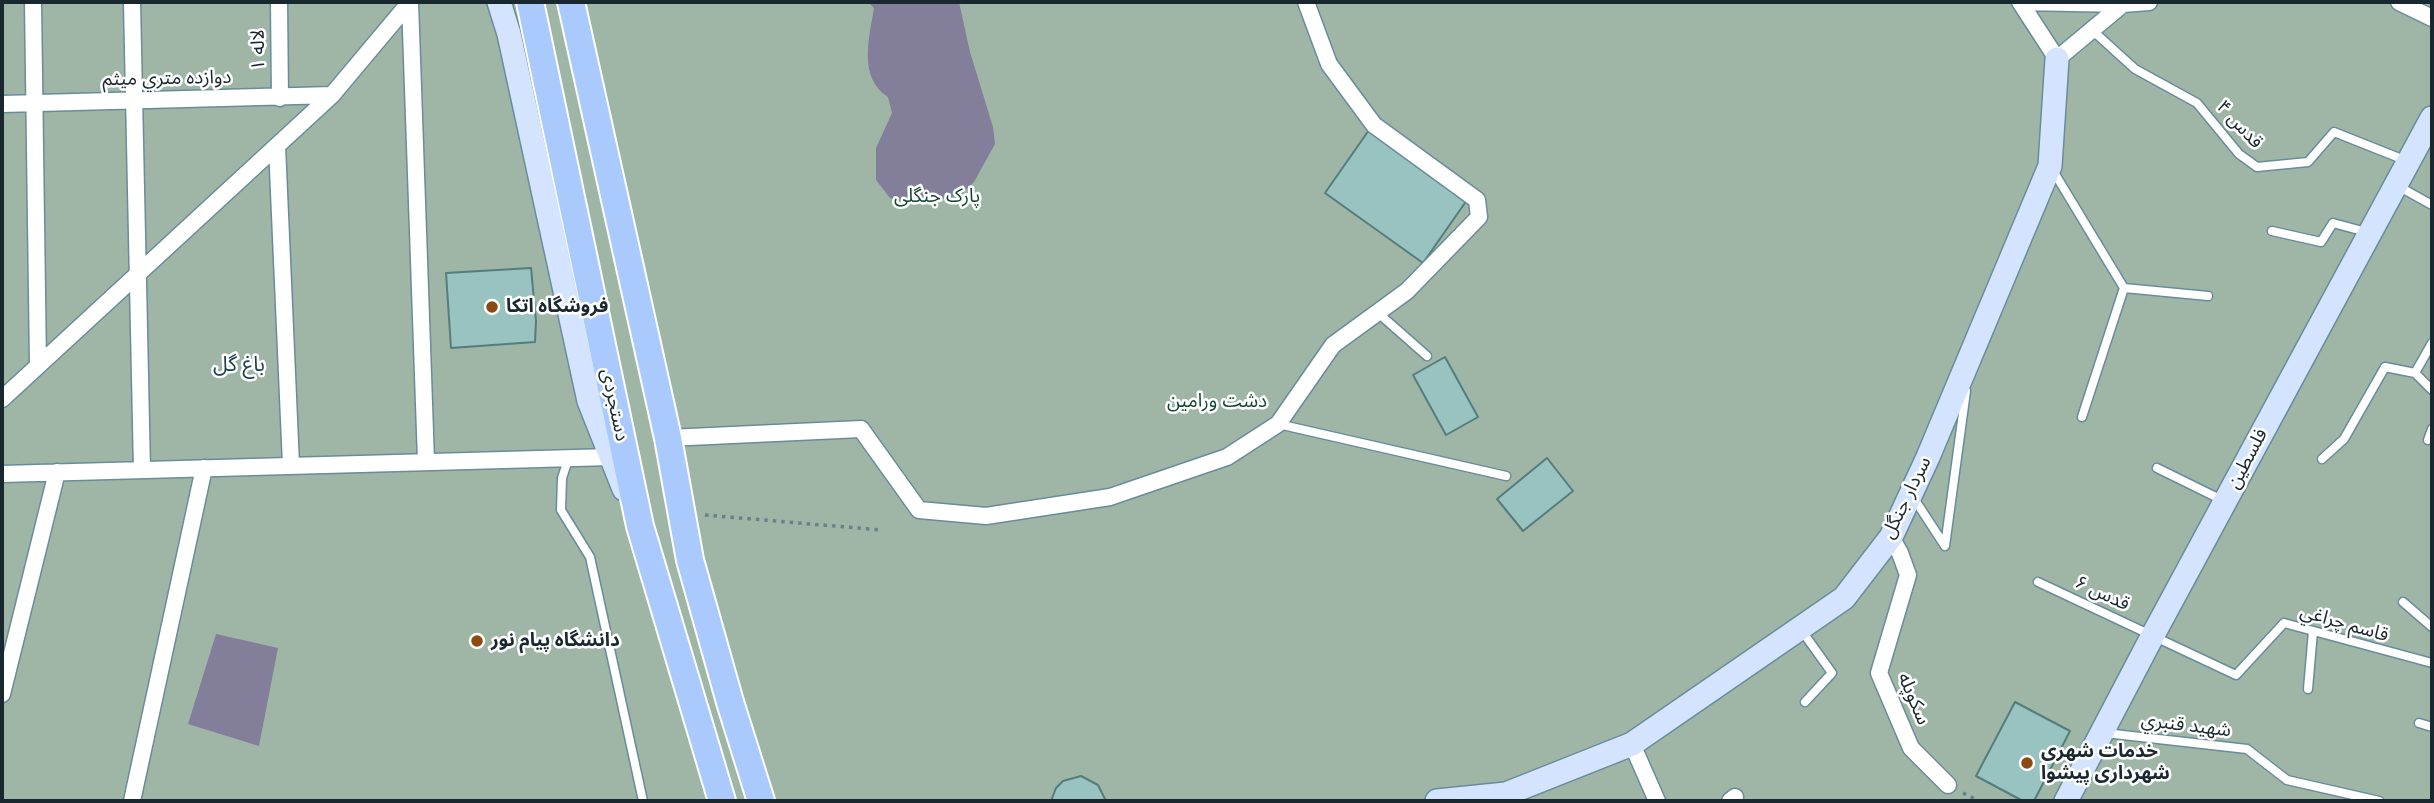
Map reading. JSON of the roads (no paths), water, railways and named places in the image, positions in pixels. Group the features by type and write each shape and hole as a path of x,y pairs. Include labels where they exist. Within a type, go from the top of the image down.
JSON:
{"main road":[{"name":"دستجردی","path":"530,2 640,526 722,801"},
{"path":"571,2 668,438 690,559 761,801"}],"street":[{"path":"33,2 37,366"},
{"path":"132,2 142,470"},
{"name":"لاله ۱","path":"279,2 280,98"},
{"path":"2,399 332,95 410,2"},
{"path":"410,2 426,461"},
{"path":"499,2 509,34 589,401 640,526"},
{"path":"668,438 861,429 919,510 986,516 1110,497 1227,457 1278,424 1333,345 1407,291 1479,217 1478,200 1374,125 1329,64 1306,2"},
{"path":"2021,2 2149,2"},
{"path":"2021,2 2057,59 2123,4"},
{"path":"2399,2 2432,18"},
{"name":"سردار جنگل","path":"1437,801 1507,797 1632,744 1844,598 1891,537 2050,166 2057,59"},
{"name":"دوازده متري میثم","path":"2,104 332,95"},
{"name":"فلسطین","path":"2066,801 2432,118"},
{"path":"277,146 292,466"},
{"path":"2,474 611,457"},
{"path":"132,801 204,468"},
{"path":"2,694 57,472"},
{"name":"سکوپله","path":"1891,537 1908,575 1879,673 1911,748 1948,785"},
{"path":"1632,744 1657,801"}],"lane":[{"name":"قدس ۴","path":"2092,30 2135,69 2197,103 2239,154 2257,167 2308,162 2334,132 2409,162"},
{"path":"2050,166 2124,288 2082,417"},
{"path":"2397,186 2432,205"},
{"path":"2272,231 2321,242 2333,223 2369,233"},
{"path":"2124,288 2208,296"},
{"path":"1377,312 1427,356"},
{"path":"2415,373 2432,343"},
{"path":"1911,494 1945,545 1970,357"},
{"path":"2322,459 2344,439 2385,367 2415,373 2432,390"},
{"path":"1278,424 1506,476"},
{"path":"2428,440 2432,429"},
{"path":"569,457 562,478 561,510 590,557 643,801"},
{"path":"2157,468 2225,502"},
{"name":"قدس ۶","path":"2038,582 2153,635"},
{"path":"2403,602 2432,627"},
{"name":"قاسم چراغي","path":"2153,635 2236,675 2284,623 2432,663"},
{"path":"1800,628 1832,673 1805,702"},
{"path":"2308,689 2313,631"},
{"path":"2419,723 2432,727"},
{"name":"شهيد قنبري","path":"2103,733 2247,749 2287,780 2379,801"}],"place":[{"name":"فروشگاه اتکا","path":"492,307"},
{"name":"دانشگاه پیام نور","path":"477,641"},
{"name":"خدمات شهری شهرداری پیشوا","path":"2027,763"}],"district":[{"name":"باغ گل","path":"239,365"}],"park label":[{"name":"پارک جنگلی","path":"937,197"},
{"name":"دشت ورامین","path":"1217,402"}]}
